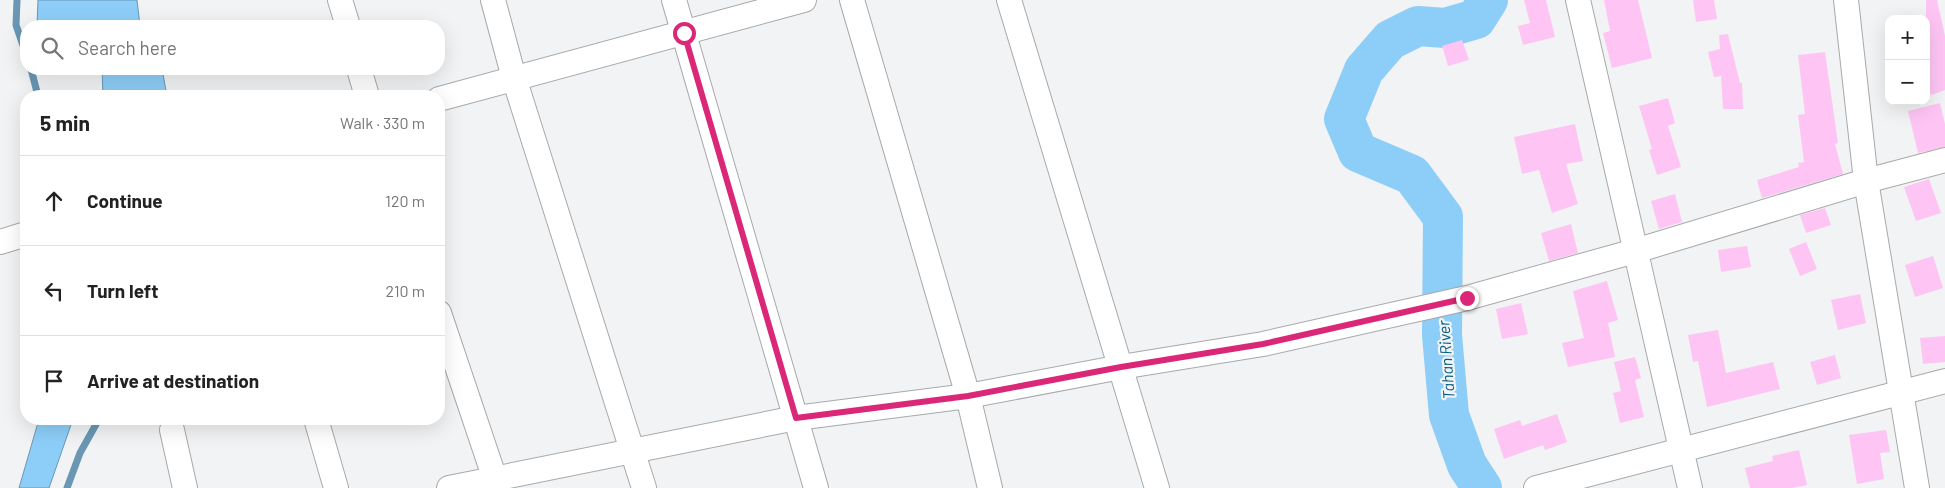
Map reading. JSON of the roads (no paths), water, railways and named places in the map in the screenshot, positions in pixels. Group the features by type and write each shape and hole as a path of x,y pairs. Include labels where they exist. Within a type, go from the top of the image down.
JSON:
{"street":[{"path":"340,0 346,20"},
{"path":"494,0 514,78 644,488"},
{"path":"674,0 816,488"},
{"path":"445,97 804,0"},
{"path":"852,0 968,396 990,488"},
{"path":"1009,0 1157,488"},
{"path":"1578,0 1690,488"},
{"path":"1846,0 1866,181 1917,488"},
{"path":"361,75 365,90"},
{"path":"449,488 496,483 632,450 796,418 968,396 1121,367 1263,344 1467,298 1635,251 1866,181 1945,160"},
{"path":"0,242 20,236"},
{"path":"445,331 496,483"},
{"path":"1536,488 1945,381"},
{"path":"318,425 336,488"},
{"path":"172,430 185,488"}],"water":[{"path":"38,0 137,0 139,20 37,20"},
{"path":"102,75 163,75 166,90 103,90"},
{"path":"37,425 71,425 49,488 19,488"}],"waterway":[{"path":"17,0 16,25 20,37"},
{"name":"Tahan River","path":"1482,488 1467,465 1449,415 1442,335 1443,217 1412,175 1358,152 1344,119 1364,70 1390,40 1418,26 1445,28 1476,19 1488,0"},
{"path":"33,75 36,90"},
{"path":"67,488 80,453 96,425"}]}
